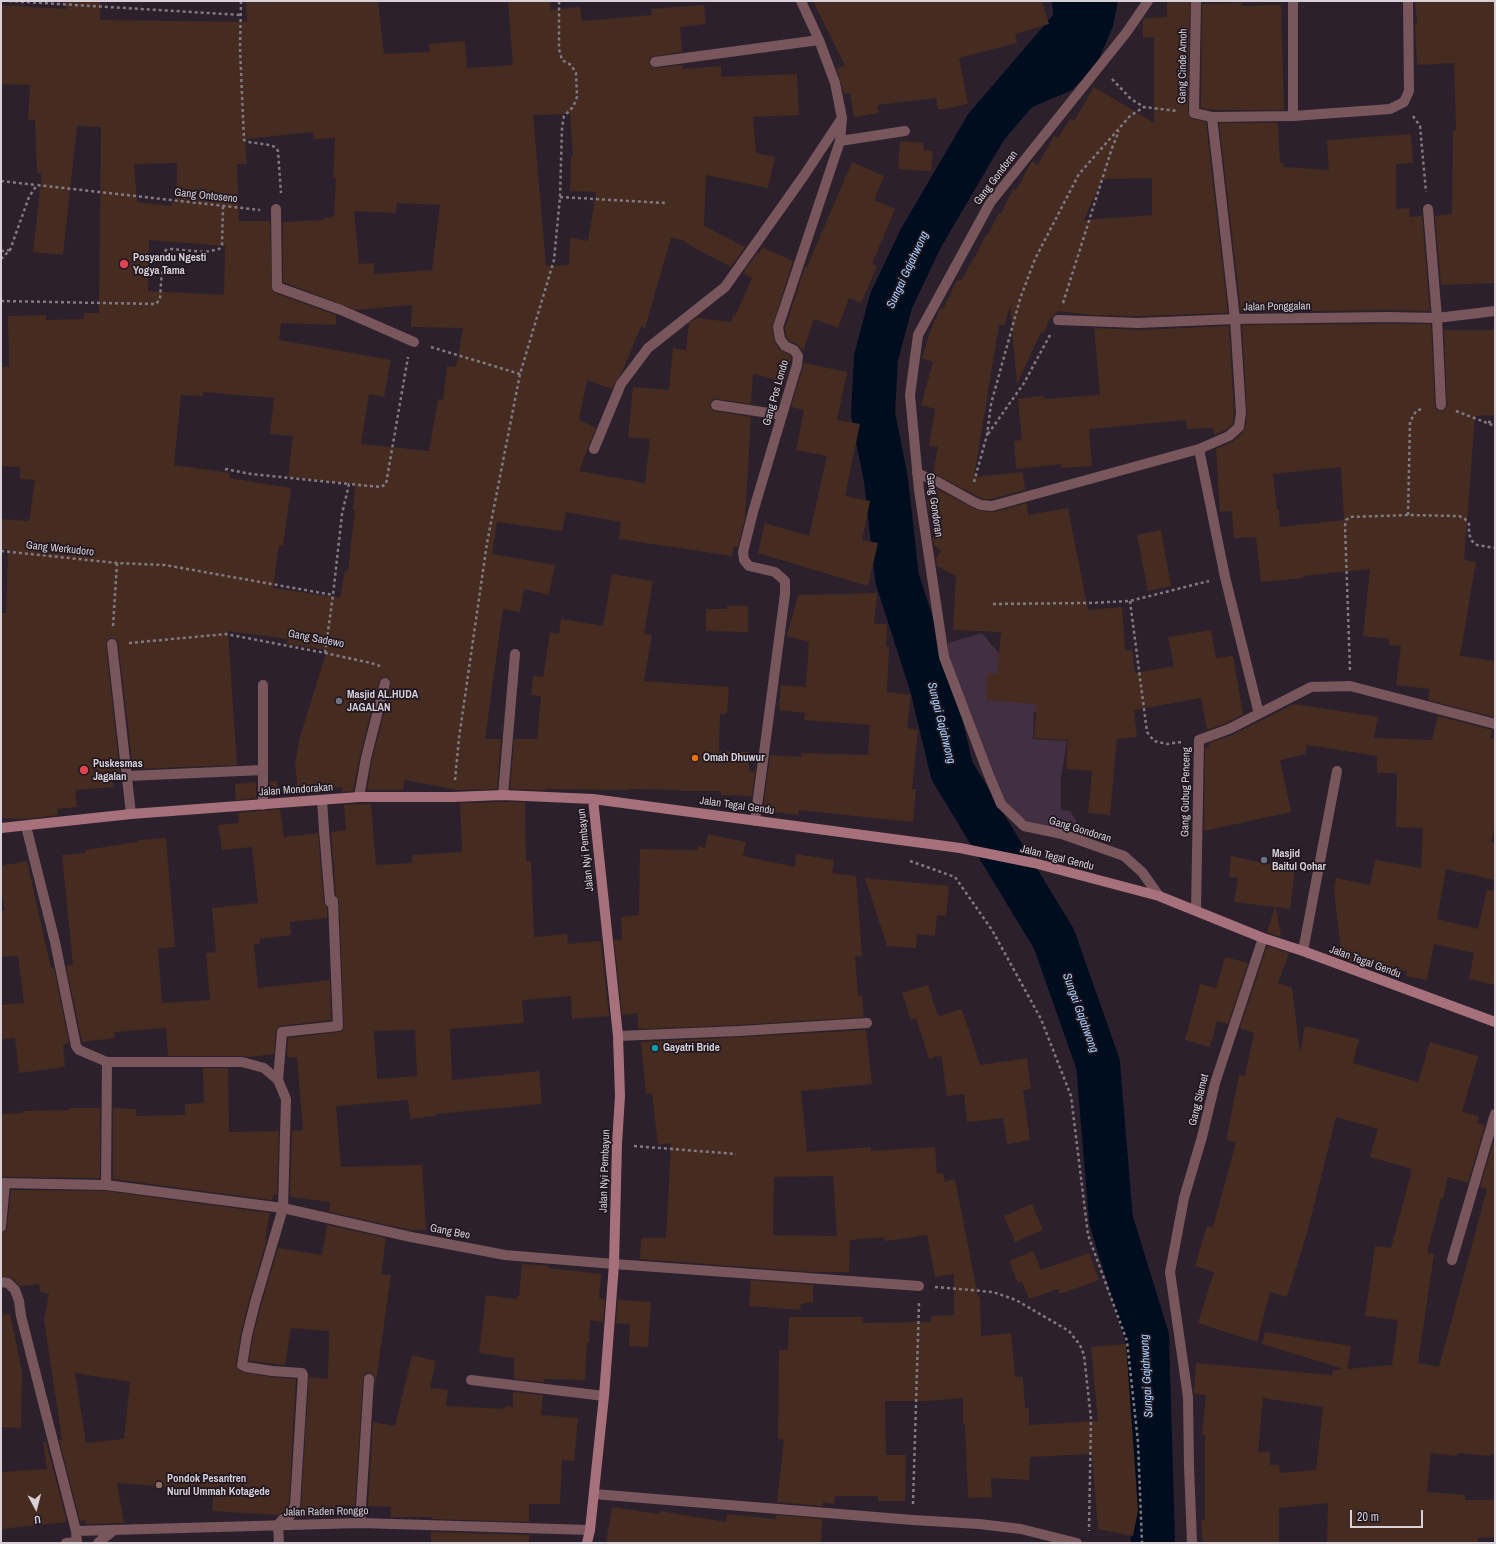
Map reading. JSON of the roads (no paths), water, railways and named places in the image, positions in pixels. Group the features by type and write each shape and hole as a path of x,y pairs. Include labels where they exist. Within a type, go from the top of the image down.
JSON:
{"street":[{"path":"801,1 820,40 835,83 842,118 840,141 905,131"},
{"name":"Gang Gondoran","path":"1148,1 1126,33 990,203 918,335 910,395 917,473 944,657 1001,804 1024,826 1062,834 1124,856 1142,872 1158,896"},
{"name":"Gang Cinde Amoh","path":"1196,1 1194,113 1212,117 1293,116 1390,108 1404,102 1409,91 1408,1"},
{"path":"1293,1 1293,116"},
{"path":"655,62 820,40"},
{"path":"917,473 981,505 992,506 1199,448 1229,436 1238,427 1241,413 1235,319 1212,117"},
{"path":"594,449 621,384 634,366 648,348 726,287 803,177 842,118"},
{"name":"Gang Pos Londo","path":"755,820 785,594 785,581 775,572 749,566 744,560 743,552 753,512 797,365 798,356 794,350 785,346 780,339 778,327 840,141"},
{"path":"276,209 277,287 341,310 414,342"},
{"path":"1428,209 1437,318 1441,406"},
{"name":"Jalan Ponggalan","path":"1058,320 1138,323 1235,319 1388,317 1437,318 1495,311"},
{"path":"716,405 782,414"},
{"path":"1199,448 1225,577 1259,714"},
{"path":"112,644 128,776 131,814"},
{"path":"503,795 515,654"},
{"path":"359,797 366,758 385,683"},
{"path":"262,805 263,685"},
{"name":"Gang Gubug Penceng","path":"1196,910 1199,740 1229,729 1311,687 1350,686 1495,724"},
{"path":"128,776 263,770"},
{"path":"1303,951 1337,771"},
{"name":"Jalan Mondorakan","path":"1,828 131,814 359,797 453,797 503,795 593,799"},
{"name":"Jalan Tegal Gendu","path":"593,799 960,848 1034,863 1158,896 1263,938 1303,951 1495,1022"},
{"name":"Jalan Nyi Pembayun","path":"586,1543 590,1530 604,1396 614,1264 620,1096 618,1036 593,799"},
{"path":"278,1080 282,1032 338,1026 333,901 330,902 322,800"},
{"path":"26,826 55,942 76,1046 80,1052 107,1062 242,1062 264,1068 278,1080 286,1098 282,1208 254,1303 242,1365 272,1371 302,1373 303,1375 295,1505 290,1516 283,1519 278,1525 279,1543"},
{"name":"Gang Slamet","path":"1192,1543 1188,1397 1170,1272 1184,1198 1202,1137 1215,1083 1263,938"},
{"path":"618,1036 740,1031 867,1023"},
{"path":"106,1185 107,1062"},
{"path":"1452,1260 1495,1114"},
{"path":"1,1227 3,1183"},
{"name":"Gang Beo","path":"3,1183 106,1185 282,1208 404,1235 505,1255 919,1286"},
{"path":"1,1282 8,1283 15,1290 19,1301 23,1323 76,1531 77,1542 66,1543"},
{"path":"360,1523 369,1379"},
{"path":"471,1380 604,1396"},
{"path":"594,1494 979,1524 1014,1528 1077,1543"},
{"name":"Jalan Raden Ronggo","path":"76,1531 360,1523 590,1530"},
{"path":"98,1543 114,1530"}],"water":[{"path":"1066,1 1118,1 1113,26 1096,66 1072,90 986,127 1034,54 1058,28"}],"waterway":[{"name":"Sungai Gajahwong","path":"1074,1 1076,22 986,127 921,238 891,301 876,358 873,414 886,480 897,578 932,687 952,771 1054,939 1098,1064 1111,1220 1147,1337 1153,1543"}],"place":[{"name":"Posyandu Ngesti Yogya Tama","path":"124,264"},
{"name":"Masjid AL.HUDA JAGALAN","path":"339,701"},
{"name":"Omah Dhuwur","path":"695,758"},
{"name":"Puskesmas Jagalan","path":"84,770"},
{"name":"Masjid Baitul Qohar","path":"1264,860"},
{"name":"Gayatri Bride","path":"655,1048"},
{"name":"Pondok Pesantren Nurul Ummah Kotagede","path":"159,1485"}]}
